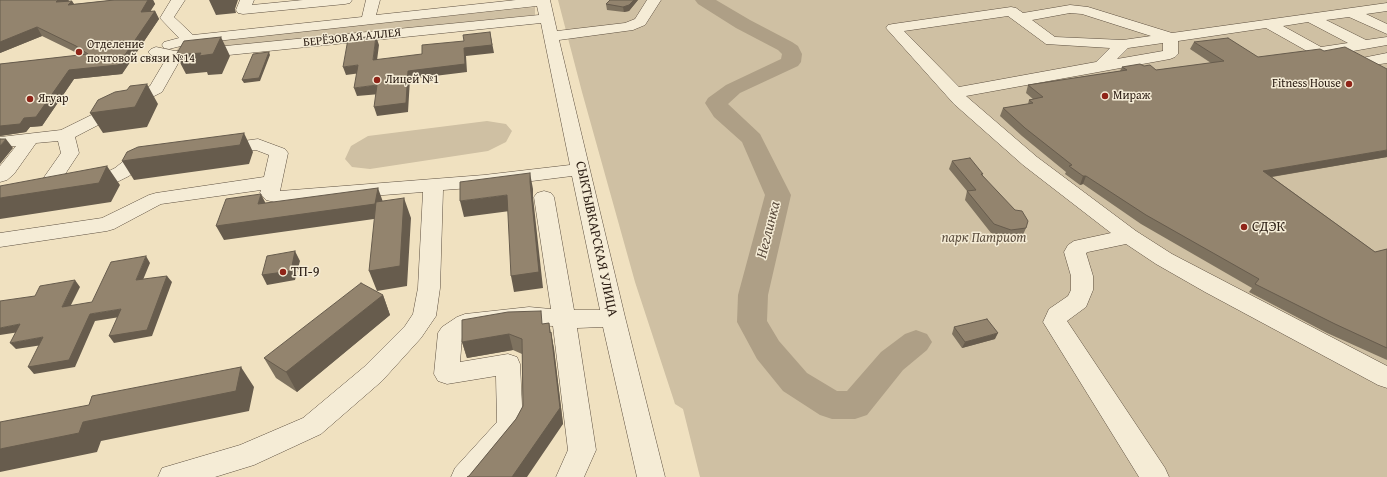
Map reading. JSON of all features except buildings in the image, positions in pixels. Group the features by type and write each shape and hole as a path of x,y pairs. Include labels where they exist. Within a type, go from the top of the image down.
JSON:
{"street":[{"path":"178,0 167,18 189,40"},
{"path":"247,0 243,10 346,0"},
{"path":"368,20 373,0"},
{"name":"БЕРЁЗОВАЯ АЛЛЕЯ","path":"544,1 476,4 368,20 189,40 158,49 156,52 175,56 550,27 628,27 640,22 646,16 654,0"},
{"name":"СЫКТЫВКАРСКАЯ УЛИЦА","path":"544,1 613,317 651,477"},
{"path":"1387,7 1123,44 1051,41 1011,11 893,28 960,100 1030,161 1129,236 1164,259 1387,378"},
{"path":"1020,18 1070,9 1083,10 1171,37"},
{"path":"1351,12 1386,38"},
{"path":"1331,15 1386,38"},
{"path":"1311,18 1364,45"},
{"path":"1292,21 1387,72"},
{"path":"1269,24 1319,52 1364,45 1386,38"},
{"path":"956,94 1170,54 1171,37"},
{"path":"1101,66 1123,44"},
{"path":"0,142 65,135 156,89 175,56"},
{"path":"1367,61 1387,58"},
{"path":"65,135 70,153 36,194 100,183 122,172 132,164 146,159 168,156"},
{"path":"0,176 7,170 30,138"},
{"path":"206,151 258,144 279,153 270,193 273,196 279,197 484,181 581,169"},
{"path":"0,240 106,224 156,199 272,182"},
{"path":"172,477 244,456 312,426 373,374 413,332 424,316 429,288 433,185"},
{"path":"544,197 564,319 582,450 570,477"},
{"path":"1129,236 1082,246 1076,250 1075,252 1082,276 1082,290 1078,301 1071,308 1057,315 1055,322 1155,477"},
{"path":"465,477 510,426 508,364 447,374 450,333 465,323 529,316 585,320 613,317"}],"green space":[{"name":"парк Патриот","path":"558,0 1387,0 1387,477 700,477 683,409 675,404 635,282"},
{"path":"535,7 535,15 176,52 180,44"},
{"path":"487,121 506,124 512,131 506,142 488,151 370,169 352,167 345,159 351,146 368,136"}],"waterway":[{"name":"Неглинка","path":"704,0 743,24 785,46 791,50 792,54 791,62 733,89 716,103 722,112 752,139 778,195 753,295 752,322 768,350 795,382 832,405 855,405 892,361 916,342"}],"place":[{"name":"Отделение почтовой связи №14","path":"79,52"},
{"name":"Лицей №1","path":"377,80"},
{"name":"Fitness House","path":"1349,84"},
{"name":"Мираж","path":"1105,96"},
{"name":"Ягуар","path":"30,99"},
{"name":"СДЭК","path":"1244,227"},
{"name":"ТП-9","path":"283,272"}]}
